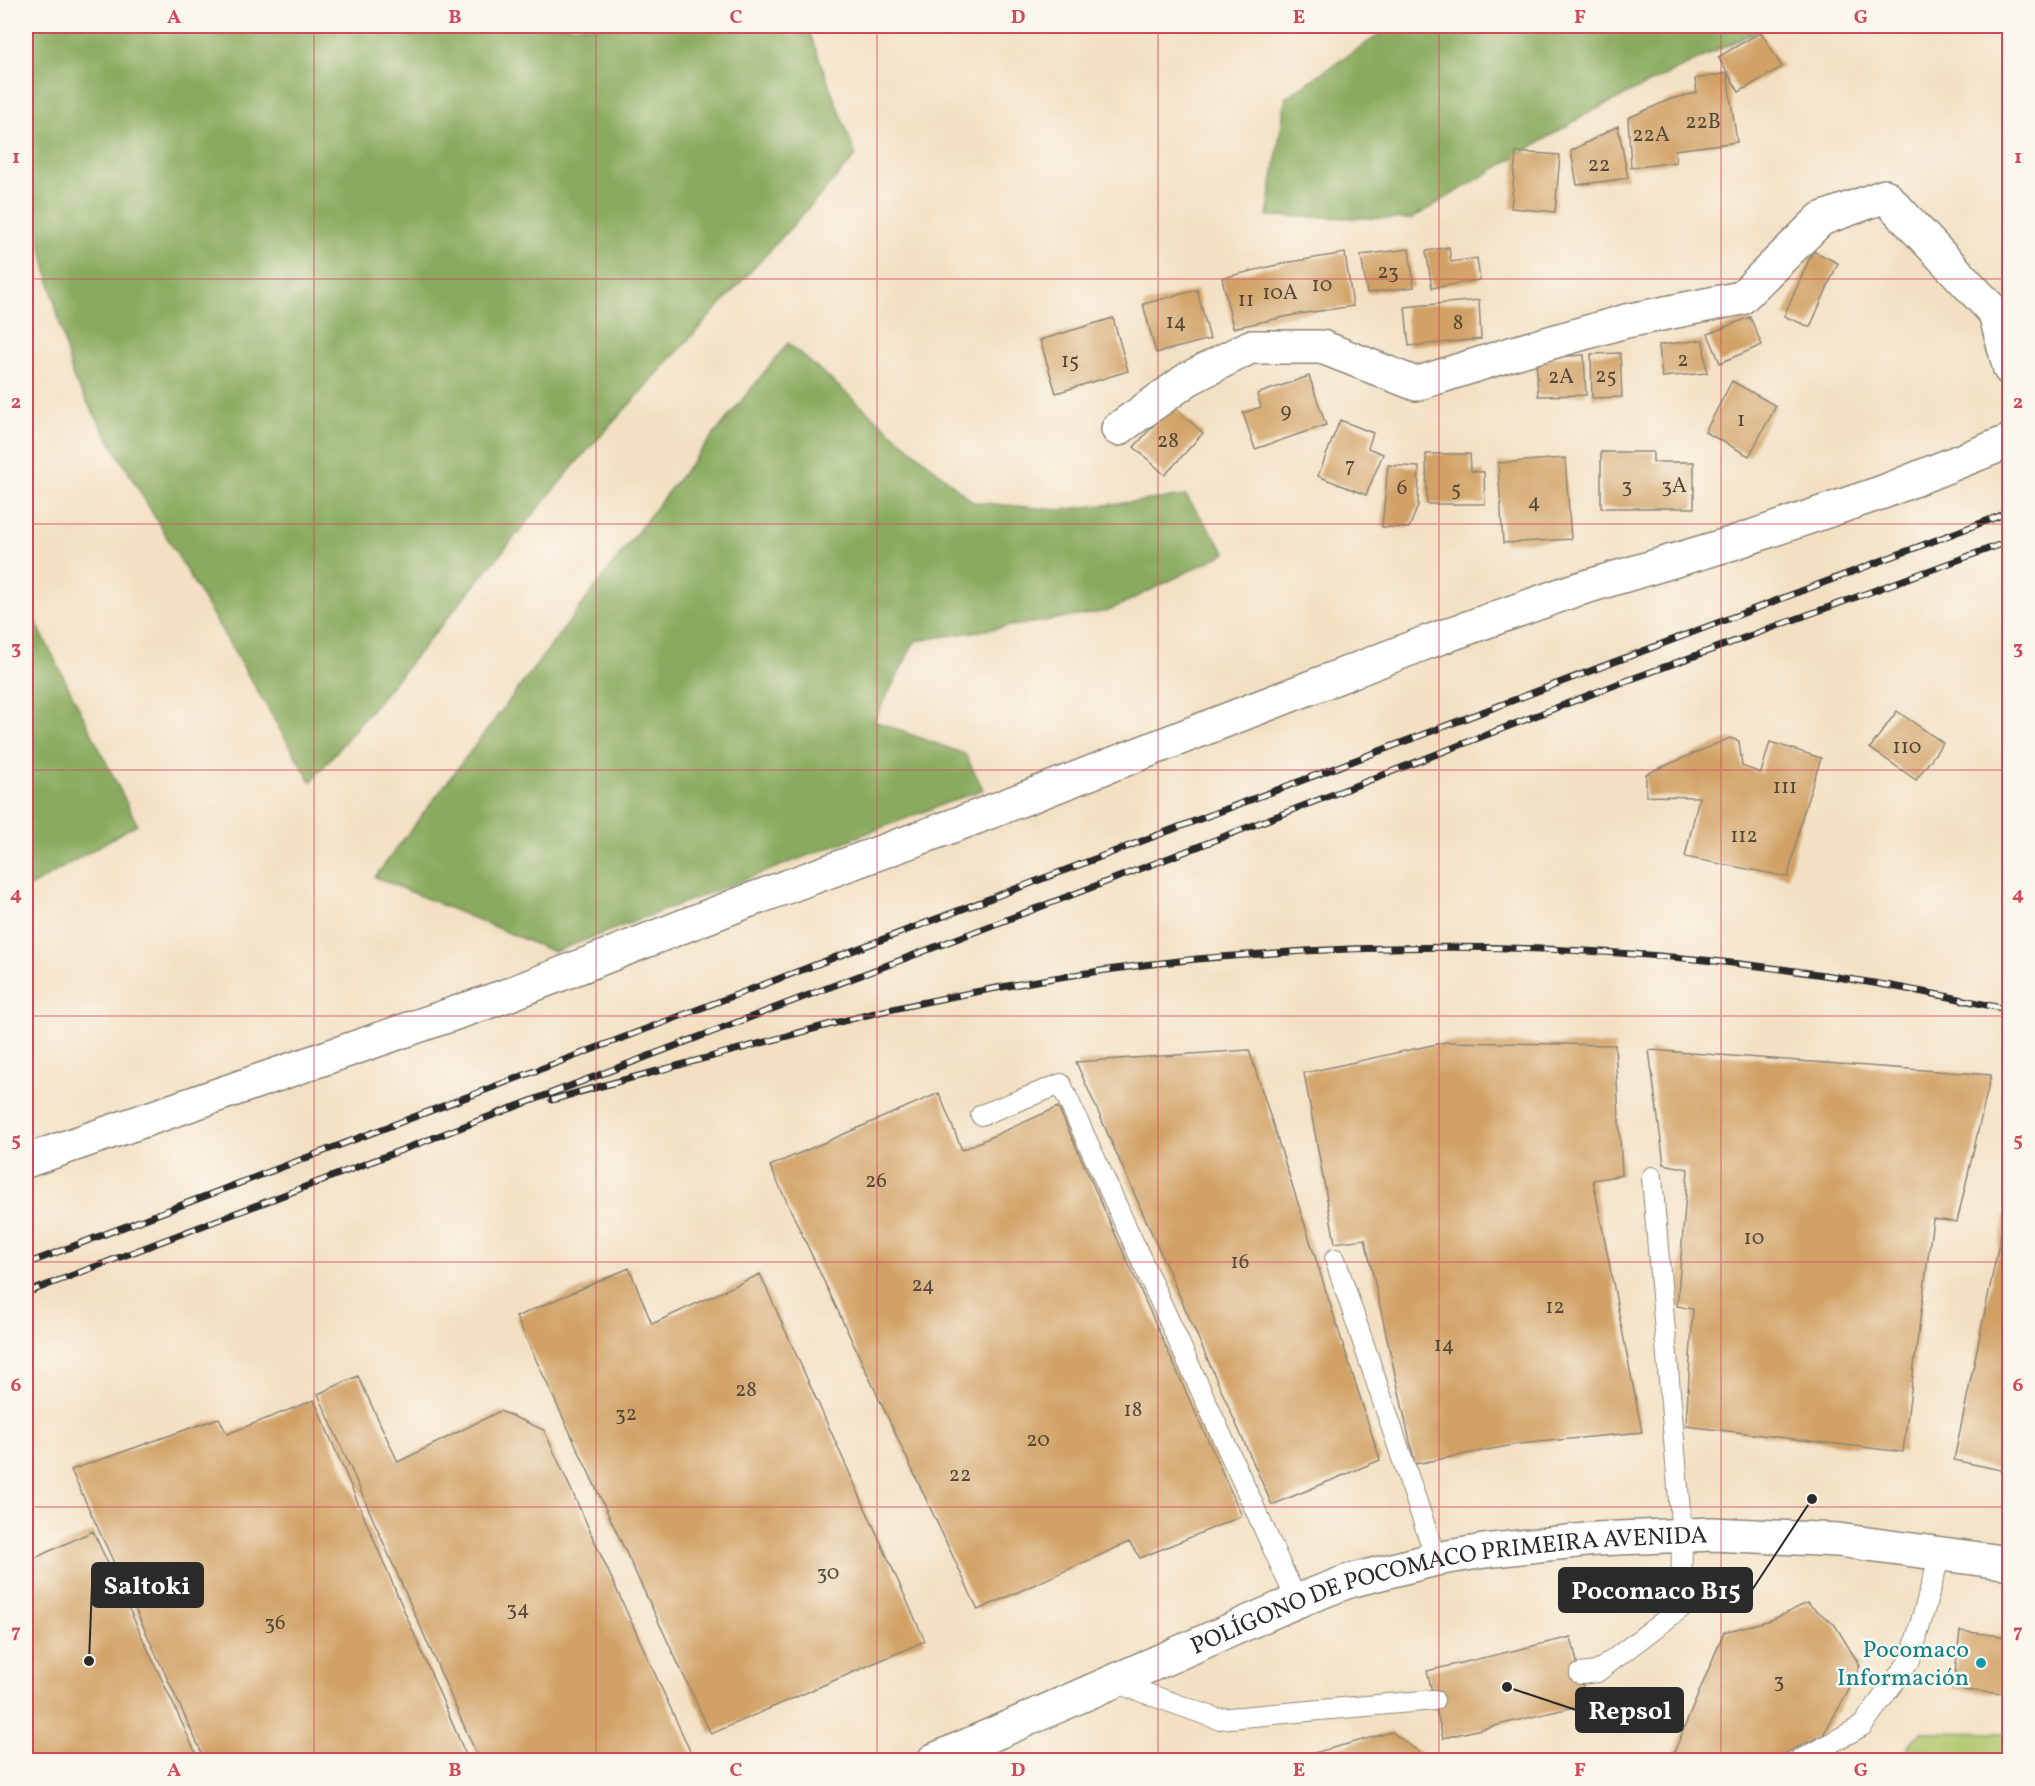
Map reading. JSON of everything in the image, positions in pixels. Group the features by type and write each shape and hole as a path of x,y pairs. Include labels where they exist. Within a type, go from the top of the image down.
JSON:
{"street":[{"path":"1118,429 1188,379 1250,347 1322,347 1416,384 1514,352 1626,321 1741,298 1821,219 1885,196 1995,312 2010,369"},
{"path":"26,1161 505,996 745,902 974,818 1425,643 1572,591 1733,543 1872,495 2010,441"},
{"name":"POLÍGONO DE POCOMACO PRIMEIRA AVENIDA","path":"934,1761 1297,1601 1348,1581 1436,1559 1484,1551 1596,1539 1712,1534 1838,1540 2002,1565"}],"lane":[{"path":"981,1115 1061,1084 1297,1601"},
{"path":"1580,1674 1598,1672 1681,1608 1682,1535 1652,1177"},
{"path":"1335,1259 1436,1559"},
{"path":"1800,1761 1862,1726 1910,1660 1940,1555"},
{"path":"1114,1682 1218,1719 1434,1700"}],"green space":[{"path":"26,26 807,26 856,156 576,463 311,782 73,378 26,184"},
{"path":"1392,26 1767,26 1590,112 1411,219 1267,216 1286,97"},
{"path":"788,343 973,502 1059,510 1186,496 1226,553 1108,611 915,641 874,721 965,754 983,789 554,952 375,877 667,493"},
{"path":"26,602 137,824 26,889"},
{"path":"1922,1732 2009,1733 2009,1760 1895,1760"}],"building":[{"path":"1761,32 1782,67 1739,92 1718,57"},
{"path":"1727,73 1737,142 1675,150 1676,162 1631,168 1628,118 1671,99 1697,93 1695,79"},
{"path":"1618,126 1628,178 1577,185 1571,151"},
{"path":"1516,152 1560,155 1555,212 1511,208"},
{"path":"1449,247 1451,262 1477,258 1480,280 1432,288 1426,251"},
{"path":"1409,249 1414,287 1367,293 1361,255"},
{"path":"1813,251 1838,263 1810,327 1784,316"},
{"path":"1345,253 1353,306 1299,314 1233,328 1222,278 1290,262"},
{"path":"1197,290 1210,339 1156,353 1143,304"},
{"path":"1479,300 1481,339 1409,346 1405,307"},
{"path":"1750,317 1762,345 1720,363 1708,334"},
{"path":"1113,318 1128,371 1056,393 1040,340"},
{"path":"1703,340 1707,373 1662,377 1659,345"},
{"path":"1620,353 1622,397 1592,398 1591,354"},
{"path":"1584,355 1586,395 1538,396 1536,358"},
{"path":"1309,376 1326,425 1255,449 1243,413 1261,407 1257,394"},
{"path":"1732,381 1776,406 1749,456 1705,432"},
{"path":"1172,405 1203,433 1165,475 1134,447"},
{"path":"1340,420 1373,433 1368,448 1383,454 1366,495 1318,476"},
{"path":"1601,452 1653,452 1653,462 1694,462 1694,508 1601,508"},
{"path":"1426,454 1470,454 1471,471 1484,472 1485,504 1427,504"},
{"path":"1565,458 1571,539 1503,543 1498,463"},
{"path":"1388,465 1419,467 1418,506 1409,528 1382,527"},
{"path":"1897,711 1943,743 1916,780 1870,748"},
{"path":"1730,738 1739,741 1742,766 1761,773 1770,742 1821,758 1803,814 1788,877 1685,857 1699,797 1646,796 1646,774"},
{"path":"1446,1042 1615,1045 1622,1175 1593,1180 1642,1432 1518,1444 1415,1464 1365,1239 1335,1243 1304,1073"},
{"path":"1249,1050 1380,1460 1272,1505 1076,1062"},
{"path":"1649,1050 1991,1075 1957,1222 1933,1219 1903,1452 1686,1426 1693,1309 1677,1306 1688,1169 1664,1164"},
{"path":"939,1093 962,1150 1058,1107 1242,1516 1140,1558 1129,1542 978,1610 770,1166"},
{"path":"2008,1200 2010,1200 2010,1472 1954,1460"},
{"path":"629,1268 652,1324 760,1274 925,1641 711,1734 516,1317"},
{"path":"358,1376 398,1462 500,1411 544,1430 691,1753 673,1760 479,1760 318,1394"},
{"path":"314,1400 468,1760 205,1760 71,1470 219,1418 227,1434"},
{"path":"93,1531 199,1760 26,1760 26,1562"},
{"path":"1807,1603 1835,1625 1860,1666 1823,1735 1771,1760 1671,1760 1724,1632 1771,1620"},
{"name":"Pocomaco Información","path":"1960,1631 2009,1637 2003,1694 1953,1689"},
{"path":"1571,1637 1587,1704 1443,1738 1427,1671"},
{"path":"1392,1732 1430,1760 1300,1760 1299,1757"}],"railway":[{"path":"26,1264 2010,512"},
{"path":"26,1293 1161,861 1615,685 2010,541"},
{"path":"552,1100 837,1022 955,996 1116,969 1197,959 1299,952 1401,948 1503,948 1605,952 1707,960 1910,989 2010,1010"}],"place":[{"name":"Pocomaco B15","path":"1812,1499"},
{"name":"Saltoki","path":"89,1661"},
{"name":"Pocomaco Información","path":"1981,1663"},
{"name":"Repsol","path":"1507,1687"}]}
